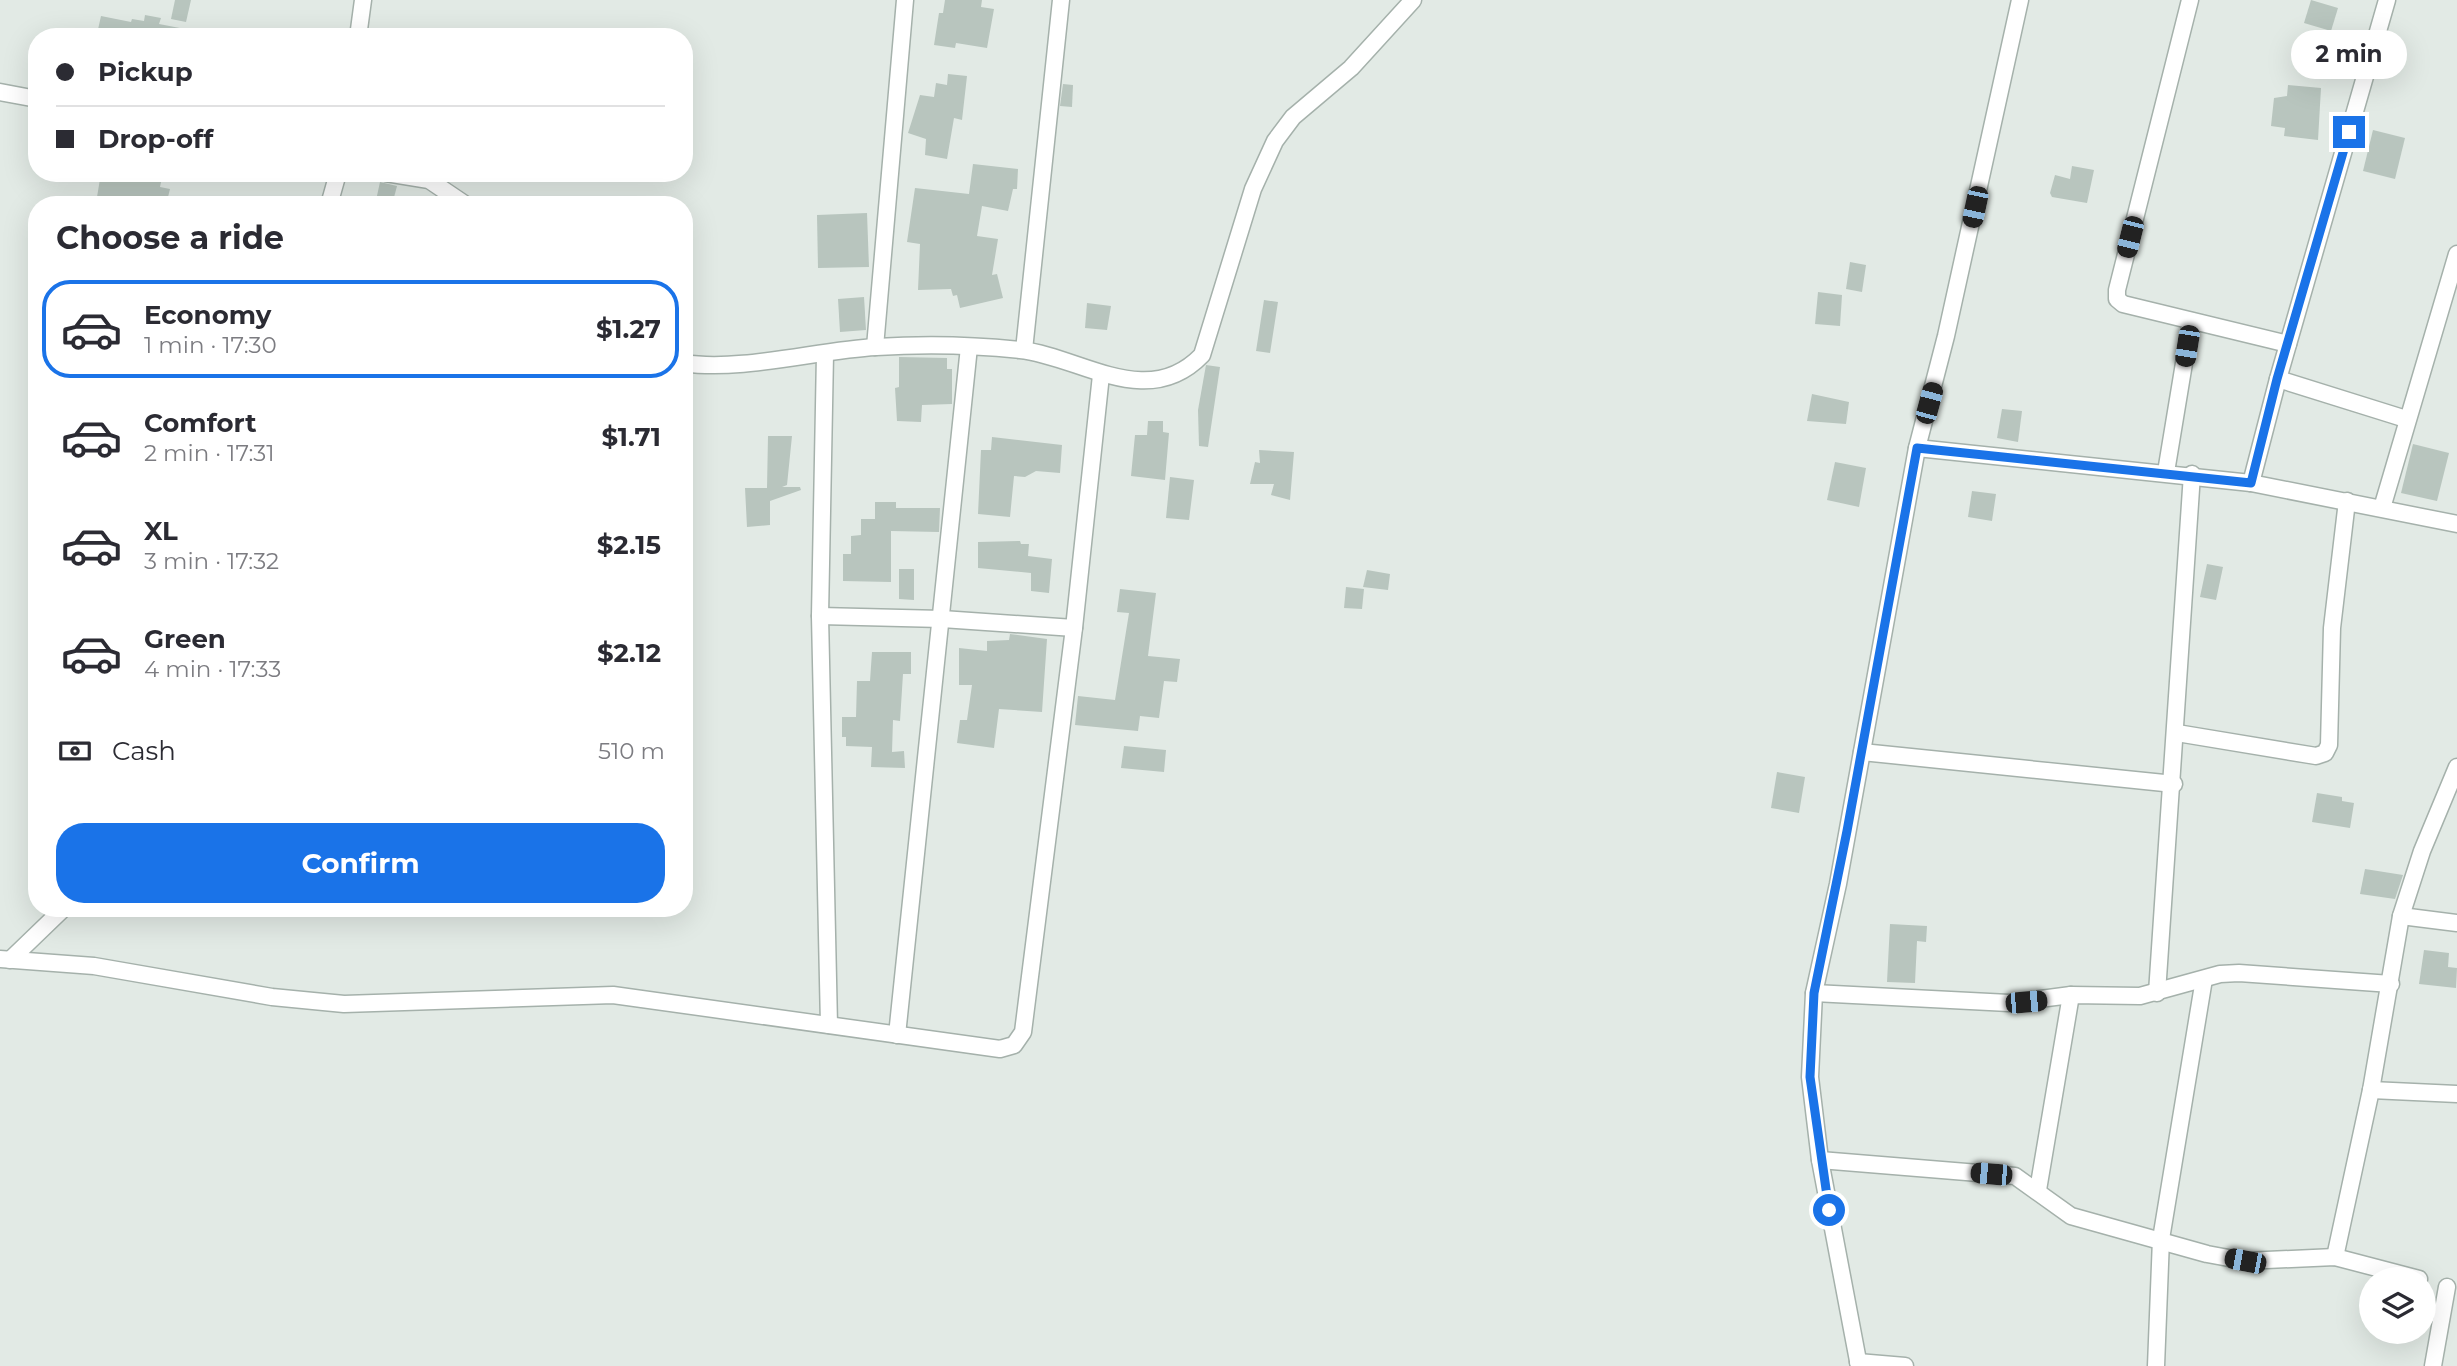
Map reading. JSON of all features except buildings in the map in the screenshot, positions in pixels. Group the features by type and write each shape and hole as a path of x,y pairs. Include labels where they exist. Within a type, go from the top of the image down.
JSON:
{"street":[{"path":"359,28 363,0"},
{"path":"875,347 905,0"},
{"path":"1024,350 1061,0"},
{"path":"693,363 743,362 875,347 970,347 1024,350 1101,375 1138,380 1167,377 1191,367 1202,355 1253,190 1275,141 1293,117 1351,68 1413,0"},
{"path":"1905,1366 1859,1364 1820,1160 1810,1077 1814,993 1862,752 1917,448 1946,336 2020,0"},
{"path":"2190,0 2117,290 2117,299 2123,304 2288,344"},
{"path":"2251,483 2277,379 2387,0"},
{"path":"0,92 28,97"},
{"path":"432,182 453,196"},
{"path":"2382,508 2406,419 2453,282 2457,254"},
{"path":"2166,472 2191,321"},
{"path":"897,1035 970,347"},
{"path":"825,354 820,616 829,1024"},
{"path":"5,959 94,966 272,997 344,1004 613,995 1000,1049 1014,1045 1023,1032 1074,628 1101,375"},
{"path":"2277,379 2406,419"},
{"path":"1917,448 2192,474 2347,501 2457,524"},
{"path":"2157,993 2174,784 2192,474"},
{"path":"2177,733 2316,756 2325,754 2329,745 2332,628 2347,501"},
{"path":"820,616 942,619 1074,628"},
{"path":"1862,752 2174,784"},
{"path":"2335,1257 2371,1090 2402,916 2422,851 2454,784 2457,767"},
{"path":"2402,916 2457,923"},
{"path":"5,959 54,917"},
{"path":"1814,993 2010,1003 2071,995 2157,993 2204,979 2239,973 2391,984"},
{"path":"2156,1366 2161,1239 2204,979"},
{"path":"2038,1190 2071,995"},
{"path":"2371,1090 2457,1094"},
{"path":"1820,1160 2015,1177 2038,1190 2052,1205 2071,1216 2207,1254 2245,1261 2335,1257 2372,1267"},
{"path":"2433,1366 2452,1287"}],"route":[{"path":"1829,1210 1810,1077 1814,993 1838,884 1917,448 2079,466 2192,474 2251,483 2277,379 2349,132"}]}
